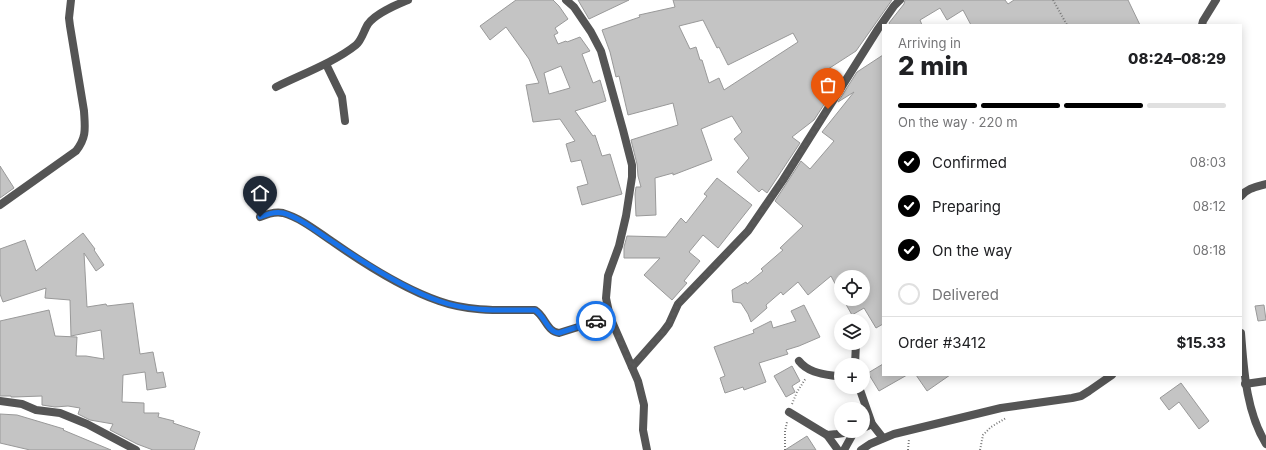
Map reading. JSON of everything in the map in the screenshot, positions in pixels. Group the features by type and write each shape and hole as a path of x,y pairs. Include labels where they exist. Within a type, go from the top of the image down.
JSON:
{"street":[{"path":"0,205 76,151 84,140 84,111 69,18 71,0"},
{"path":"276,87 326,64 357,44 367,25 375,18 408,0"},
{"path":"566,0 574,7 591,32 600,51 632,165 632,177 626,216 619,246 608,276 606,298 610,317 638,381 644,405 646,450"},
{"path":"632,367 669,324 678,304 748,231 783,180 878,29 900,0"},
{"path":"1202,24 1206,15 1216,0"},
{"path":"326,64 342,97 345,121"},
{"path":"1242,195 1254,187 1266,184"},
{"path":"260,217 276,212 291,216 408,288 439,302 471,309 535,310 540,313 554,333 559,333 610,317"},
{"path":"1242,346 1245,384 1254,416 1266,444"},
{"path":"799,361 805,368 811,371 834,376"},
{"path":"861,450 894,434 1002,408 1081,396 1111,376"},
{"path":"1245,384 1266,381"},
{"path":"861,394 872,424 883,438"},
{"path":"0,401 22,404 36,410 60,413 94,428 136,450"},
{"path":"789,412 827,434 838,450"},
{"path":"827,434 834,434"},
{"path":"844,450 851,438"}],"path":[{"path":"1052,0 1066,24"},
{"path":"980,450 983,435 1007,417"}],"building":[{"path":"516,0 553,0 559,6 568,19 555,28 558,33 554,35 558,44 580,37 590,51 582,54 593,83 600,80 606,101 575,111 593,136 595,135 602,156 610,154 622,194 582,205 577,187 588,184 581,160 571,162 566,144 575,141 560,119 533,122 526,85 539,83 529,59 506,27 490,40 480,26","holes":["561,66 570,88 549,94 544,73"]},
{"path":"578,0 629,0 589,19"},
{"path":"673,0 892,0 856,51 825,71 836,86 814,120 792,137 800,143 767,193 762,189 759,192 737,172 749,158 734,139 742,132 732,116 701,129 712,160 673,175 673,173 655,178 656,215 636,216 636,187 641,187 631,140 678,125 673,103 628,115 619,76 616,77 610,52 602,30 640,17 639,15 675,7","holes":["703,20 717,48 719,47 728,65 793,33 798,42 724,90 719,78 709,83 702,60 700,60 696,47 690,49 679,26"]},
{"path":"905,0 1005,0 1008,4 1014,0 1128,0 1140,24 970,24 963,10 947,20 940,8 920,20 922,24 890,24 904,4"},
{"path":"882,56 882,325 876,328 870,318 870,314 868,314 864,308 851,314 847,306 870,306 870,270 834,270 834,282 831,276 808,295 798,282 783,295 781,292 766,305 767,308 751,322 741,303 733,302 732,290 746,282 747,284 763,271 761,269 783,250 780,248 803,226 775,201 801,161 810,169 834,141 822,132 854,92 838,102 857,72"},
{"path":"0,166 14,188 0,198"},
{"path":"717,178 752,205 718,248 703,235 689,252 700,261 684,281 687,283 672,300 644,275 660,258 624,258 624,247 627,236 666,237 681,218 686,223 707,196 704,194"},
{"path":"83,233 95,249 94,250 104,265 96,271 84,253 87,307 106,304 107,306 133,303 140,354 153,352 157,373 163,372 166,387 147,390 145,372 123,375 122,402 144,403 144,413 159,413 158,417 174,421 173,423 200,432 194,450 153,450 137,444 110,430 113,424 90,420 78,414 80,408 42,405 42,396 0,396 0,321 49,310 55,336 77,337 76,356 104,359 101,330 71,336 70,300 45,298 46,288 3,302 0,294 0,249 25,240 36,271"},
{"path":"804,305 820,337 786,350 788,354 759,363 766,382 744,390 743,387 725,393 720,378 725,376 714,347 754,333 753,330 771,321 773,328 796,321 791,311"},
{"path":"1264,305 1266,320 1258,321 1255,306"},
{"path":"882,365 882,376 905,376 879,391 870,376 870,372"},
{"path":"792,366 800,381 792,386 795,392 786,397 774,376"},
{"path":"917,376 949,376 927,391"},
{"path":"1181,383 1209,421 1199,429 1179,402 1169,410 1160,398"},
{"path":"0,414 17,415 64,429 63,430 111,450 30,450 0,443"},
{"path":"807,436 816,450 785,450"}],"way so far":[{"path":"596,321 610,317 632,367 669,324 678,304 748,231 783,180 828,109"}],"route":[{"path":"260,217 276,212 291,216 408,288 439,302 471,309 535,310 540,313 554,333 559,333 596,321"}]}
